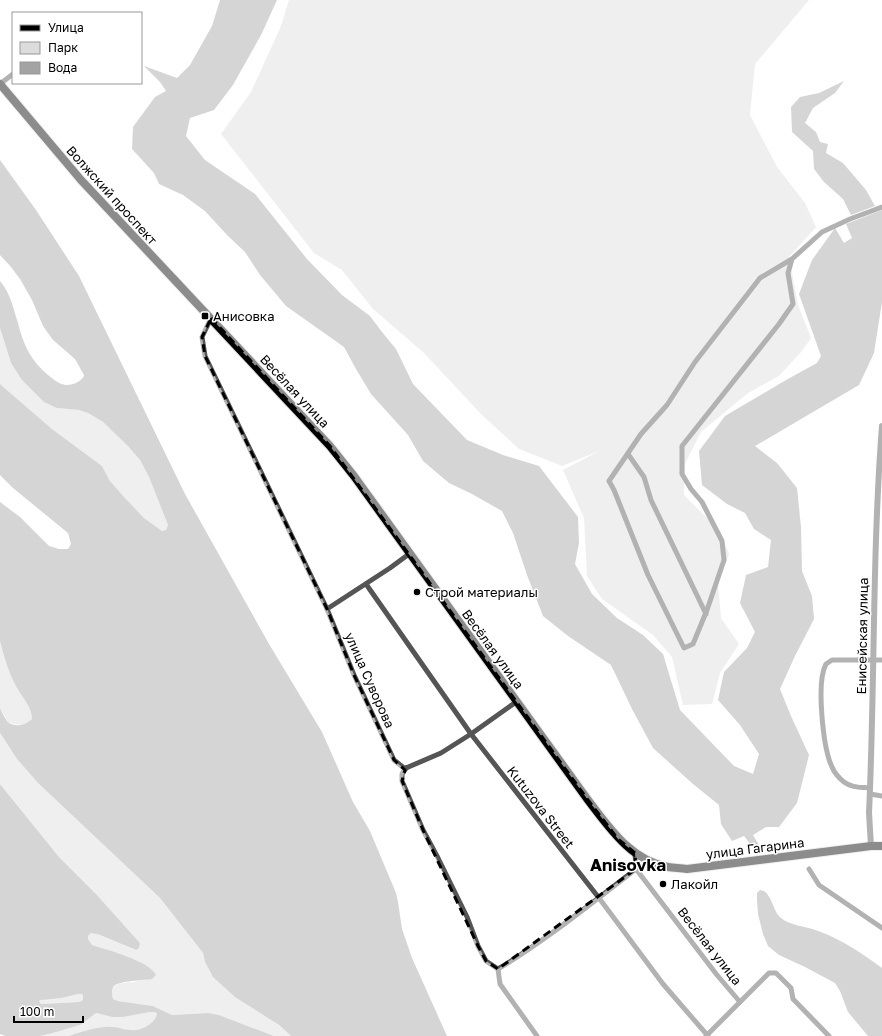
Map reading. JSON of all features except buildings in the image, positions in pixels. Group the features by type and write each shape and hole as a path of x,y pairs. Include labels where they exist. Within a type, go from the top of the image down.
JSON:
{"main road":[{"name":"Волжский проспект","path":"0,84 81,180 211,318"},
{"name":"Весёлая улица","path":"211,318 330,446 354,476 588,800 618,839 635,853"},
{"name":"улица Гагарина","path":"635,853 648,861 668,867 686,869 871,846 882,846"}],"street":[{"path":"0,84 12,75"},
{"path":"792,259 788,273 793,304 779,324 682,446 682,474 691,490 702,502 722,541 724,560 706,614 693,644 684,648 648,575 609,481 641,434 666,405 695,362 760,278 792,259 822,232 850,219 882,207"},
{"name":"улица Суворова","path":"211,318 202,337 205,356 327,609 354,675 394,760 406,768"},
{"name":"Енисейская улица","path":"871,846 869,814 875,545 877,486 882,426"},
{"path":"628,454 644,477 651,500 706,614"},
{"path":"875,545 882,546"},
{"path":"327,609 409,554"},
{"name":"Kutuzova Street","path":"366,584 471,734 599,898 663,984 707,1036"},
{"path":"882,660 832,660 826,664 822,674 822,724 832,768 844,782 854,787 882,796"},
{"path":"516,702 441,753 406,768 402,774 402,781 423,830 467,917 478,946 486,960 498,969 500,984 512,1003 537,1036"},
{"path":"498,969 599,898 636,869 635,853"},
{"name":"Весёлая улица","path":"636,869 717,975 740,1002"},
{"path":"809,869 819,885 882,928"},
{"path":"707,1036 769,973 776,973 791,988 793,999 830,1036"}],"highlighted area":[{"path":"211,318 330,446 588,800 618,839 635,853 636,869 498,969 486,961 423,830 402,781 405,770 394,760 354,675 327,609 205,356 202,337"}],"green space":[{"path":"289,0 809,0 755,64 750,115 777,167 805,203 816,227 789,257 798,305 811,338 802,351 779,376 748,393 701,432 685,464 684,495 720,531 729,554 718,583 721,618 739,644 720,673 712,704 683,705 672,657 653,635 602,599 587,576 584,518 563,470 599,451 562,466 519,449 481,414 424,353 373,309 342,270 314,253 221,134 251,92 281,26"},
{"path":"0,328 11,363 57,408 80,410 88,413 103,422 129,446 140,460 149,477 168,525 166,530 162,531 144,518 110,481 102,466 52,429 0,384"},
{"path":"0,641 12,677 32,715 32,719 24,724 18,725 8,722 0,708"},
{"path":"0,733 17,759 38,783 160,898 203,953 205,962 291,1036 274,1036 219,1015 208,1013 172,1015 153,1006 113,999 112,993 115,986 121,983 135,982 148,967 138,961 92,945 88,939 88,936 91,933 100,935 135,950 140,943 96,894 59,857 0,784"},
{"path":"82,994 83,996 83,1000 79,1002 41,1004 39,1001 44,999 62,998"},
{"path":"155,1012 157,1015 151,1024 142,1029 131,1031 118,1028 80,1032 69,1036 40,1036 63,1029 96,1013 112,1017 123,1017"}],"water":[{"path":"220,0 277,0 261,35 233,85 214,110 190,118 186,136 205,160 255,194 307,259 342,295 370,316 396,349 413,384 467,440 503,455 539,466 578,517 579,543 575,564 592,594 617,618 643,635 663,654 680,710 734,766 753,774 759,754 740,725 718,700 724,672 747,648 755,632 740,603 746,575 768,567 771,540 754,529 745,513 727,504 702,485 699,451 725,416 817,363 821,356 799,294 812,260 835,228 844,243 852,238 846,224 882,210 882,302 874,353 859,385 755,446 777,463 797,488 801,527 802,571 812,596 814,619 780,689 809,755 797,803 779,827 766,827 753,835 759,845 751,845 744,836 732,841 721,824 719,805 653,748 611,665 568,636 543,616 513,533 502,511 449,483 423,461 408,435 371,394 344,347 286,306 260,275 245,252 205,211 183,195 159,184 154,173 132,149 133,127 155,97 166,91 160,82 144,66 177,78 190,65 212,26"},
{"path":"844,81 835,93 813,108 805,123 816,132 820,142 828,144 826,153 843,163 866,190 875,206 851,215 843,199 824,182 814,169 813,151 792,132 791,107 800,97 819,93"},
{"path":"0,160 36,210 79,276 185,494 269,644 322,732 353,802 370,831 396,893 402,929 412,958 447,1036 291,1036 279,1025 235,997 213,977 205,962 203,953 160,898 38,783 17,759 0,733 0,708 7,721 14,725 27,723 32,719 32,715 12,677 0,641 0,502 20,517 49,546 59,549 68,549 71,544 68,533 13,488 0,475 0,384 52,429 102,466 110,481 144,518 162,531 166,530 168,525 149,477 140,460 128,446 103,422 88,413 79,410 57,408 44,402 22,380 11,363 0,328 0,281 9,296 28,352 42,370 64,385 77,382 82,379 84,375 75,359 53,340 43,326 32,300 20,279 0,255"},
{"path":"0,784 59,857 96,894 140,943 139,948 136,950 100,935 91,933 88,936 88,939 92,945 146,965 156,975 152,979 117,984 112,989 113,999 153,1006 172,1015 208,1013 219,1015 274,1036 69,1036 87,1030 105,1027 116,1027 131,1030 141,1029 153,1021 157,1014 155,1012 123,1017 112,1017 96,1013 80,1025 40,1036 5,1036 0,1034","holes":["82,994 83,1000 79,1002 41,1004 39,1001"]},
{"path":"760,890 764,891 770,897 778,915 785,921 827,934 859,952 882,968 882,1036 868,1036 848,1012 840,991 835,983 779,955 768,946 758,914 757,893"}],"place":[{"name":"Анисовка","path":"205,316"},
{"name":"Строй материалы","path":"417,592"},
{"name":"Лакойл","path":"663,884"}],"district":[{"name":"Anisovka","path":"628,864"}]}
